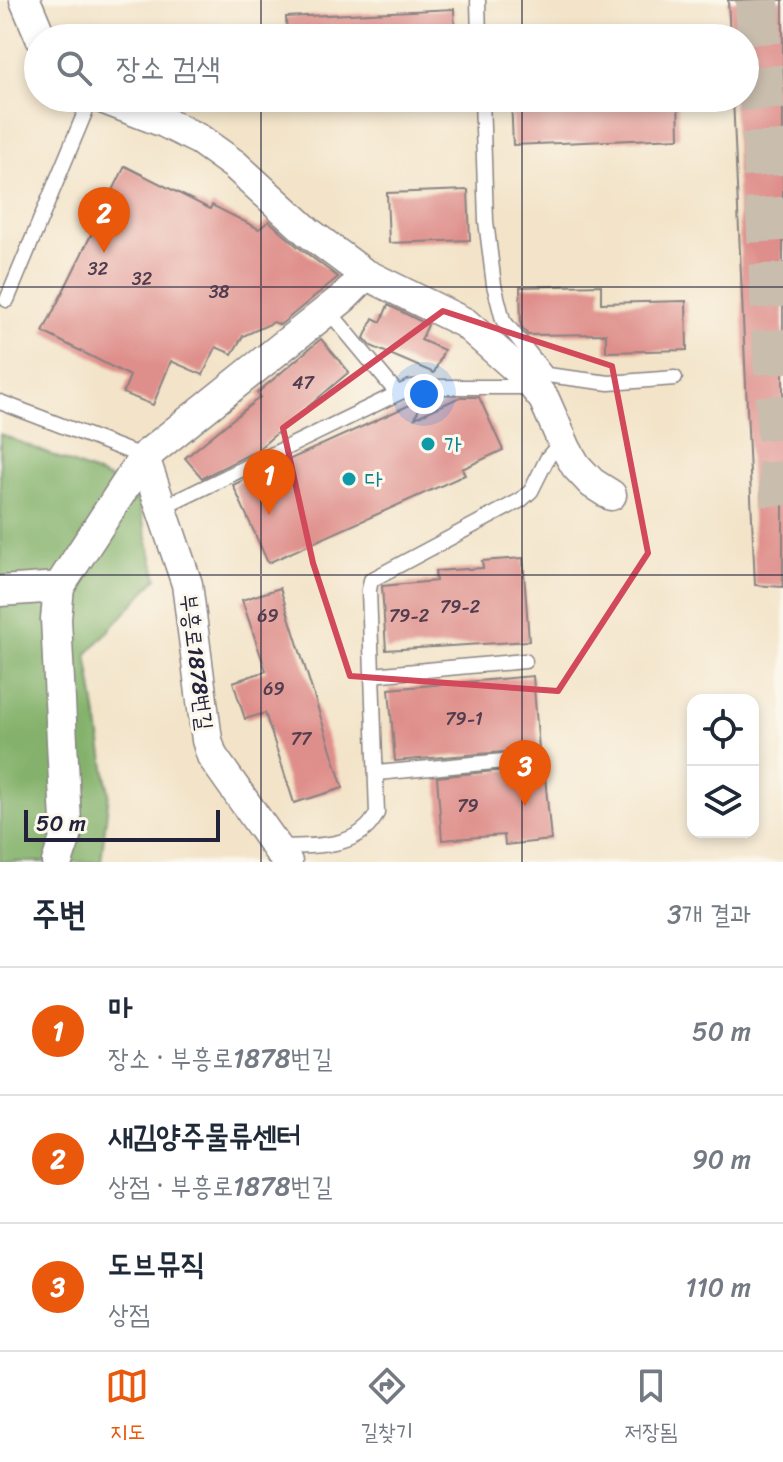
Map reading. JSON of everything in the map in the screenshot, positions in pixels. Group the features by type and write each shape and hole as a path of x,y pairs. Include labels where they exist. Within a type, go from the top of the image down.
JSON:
{"street":[{"path":"25,0 35,24"},
{"path":"138,112 200,140 235,165 308,232 363,273 465,323 495,347 544,399 576,466 592,483 611,495"},
{"path":"57,862 66,836 56,619 59,587 144,457 328,310 356,285 363,273"},
{"name":"부흥로1878번길","path":"144,457 187,584 207,740 212,756 221,773 282,854"},
{"path":"0,591 59,587"}],"lane":[{"path":"478,0 479,24"},
{"path":"7,300 85,112"},
{"path":"482,112 486,221 494,285 503,320 547,375 609,383 675,378"},
{"path":"328,310 397,393"},
{"path":"162,508 419,385 450,388 534,387"},
{"path":"0,402 144,457"},
{"name":"부흥로1878번길","path":"282,854 334,845 361,831 374,820 377,813 371,580 521,500 537,482 548,457 562,441"},
{"path":"372,675 525,661"},
{"path":"377,773 536,758"}],"highlighted area":[{"path":"443,311 612,366 648,553 558,691 350,676 313,563 283,428"}],"green space":[{"path":"0,434 135,489 157,578 87,654 109,793 101,862 0,862"}],"building":[{"path":"728,0 783,0 783,587 755,585 734,112 759,112 759,24 729,24"},
{"path":"454,9 455,24 286,24 286,17"},
{"path":"512,112 678,112 679,138 513,145"},
{"path":"125,166 210,209 212,205 259,229 269,221 338,277 280,325 274,322 243,336 232,354 216,347 203,375 171,361 153,405 123,393 130,376 43,332"},
{"path":"468,190 470,240 389,243 387,193"},
{"path":"601,285 601,303 686,301 687,350 606,352 606,334 528,335 521,326 520,287"},
{"path":"388,305 428,325 421,340 444,350 434,373 371,346 364,338 373,318 381,322"},
{"path":"321,339 349,372 256,451 202,478 185,458 260,397 257,393"},
{"path":"460,397 479,397 503,450 462,469 465,475 268,563 233,485 423,399 415,418"},
{"path":"523,558 529,641 386,650 382,586 436,581 435,571 483,568 482,561"},
{"path":"280,588 343,788 294,803 265,713 245,719 233,682 266,671 242,600"},
{"path":"533,676 539,749 395,761 389,689"},
{"path":"544,766 551,840 505,845 504,835 442,840 437,777"}],"tunnel":[{"path":"757,0 758,24"},
{"path":"759,39 783,510"}],"place":[{"name":"새김양주물류센터","path":"104,253"},
{"name":"가","path":"428,444"},
{"name":"다","path":"349,479"},
{"name":"마","path":"269,515"},
{"name":"도브뮤직","path":"525,806"}]}
